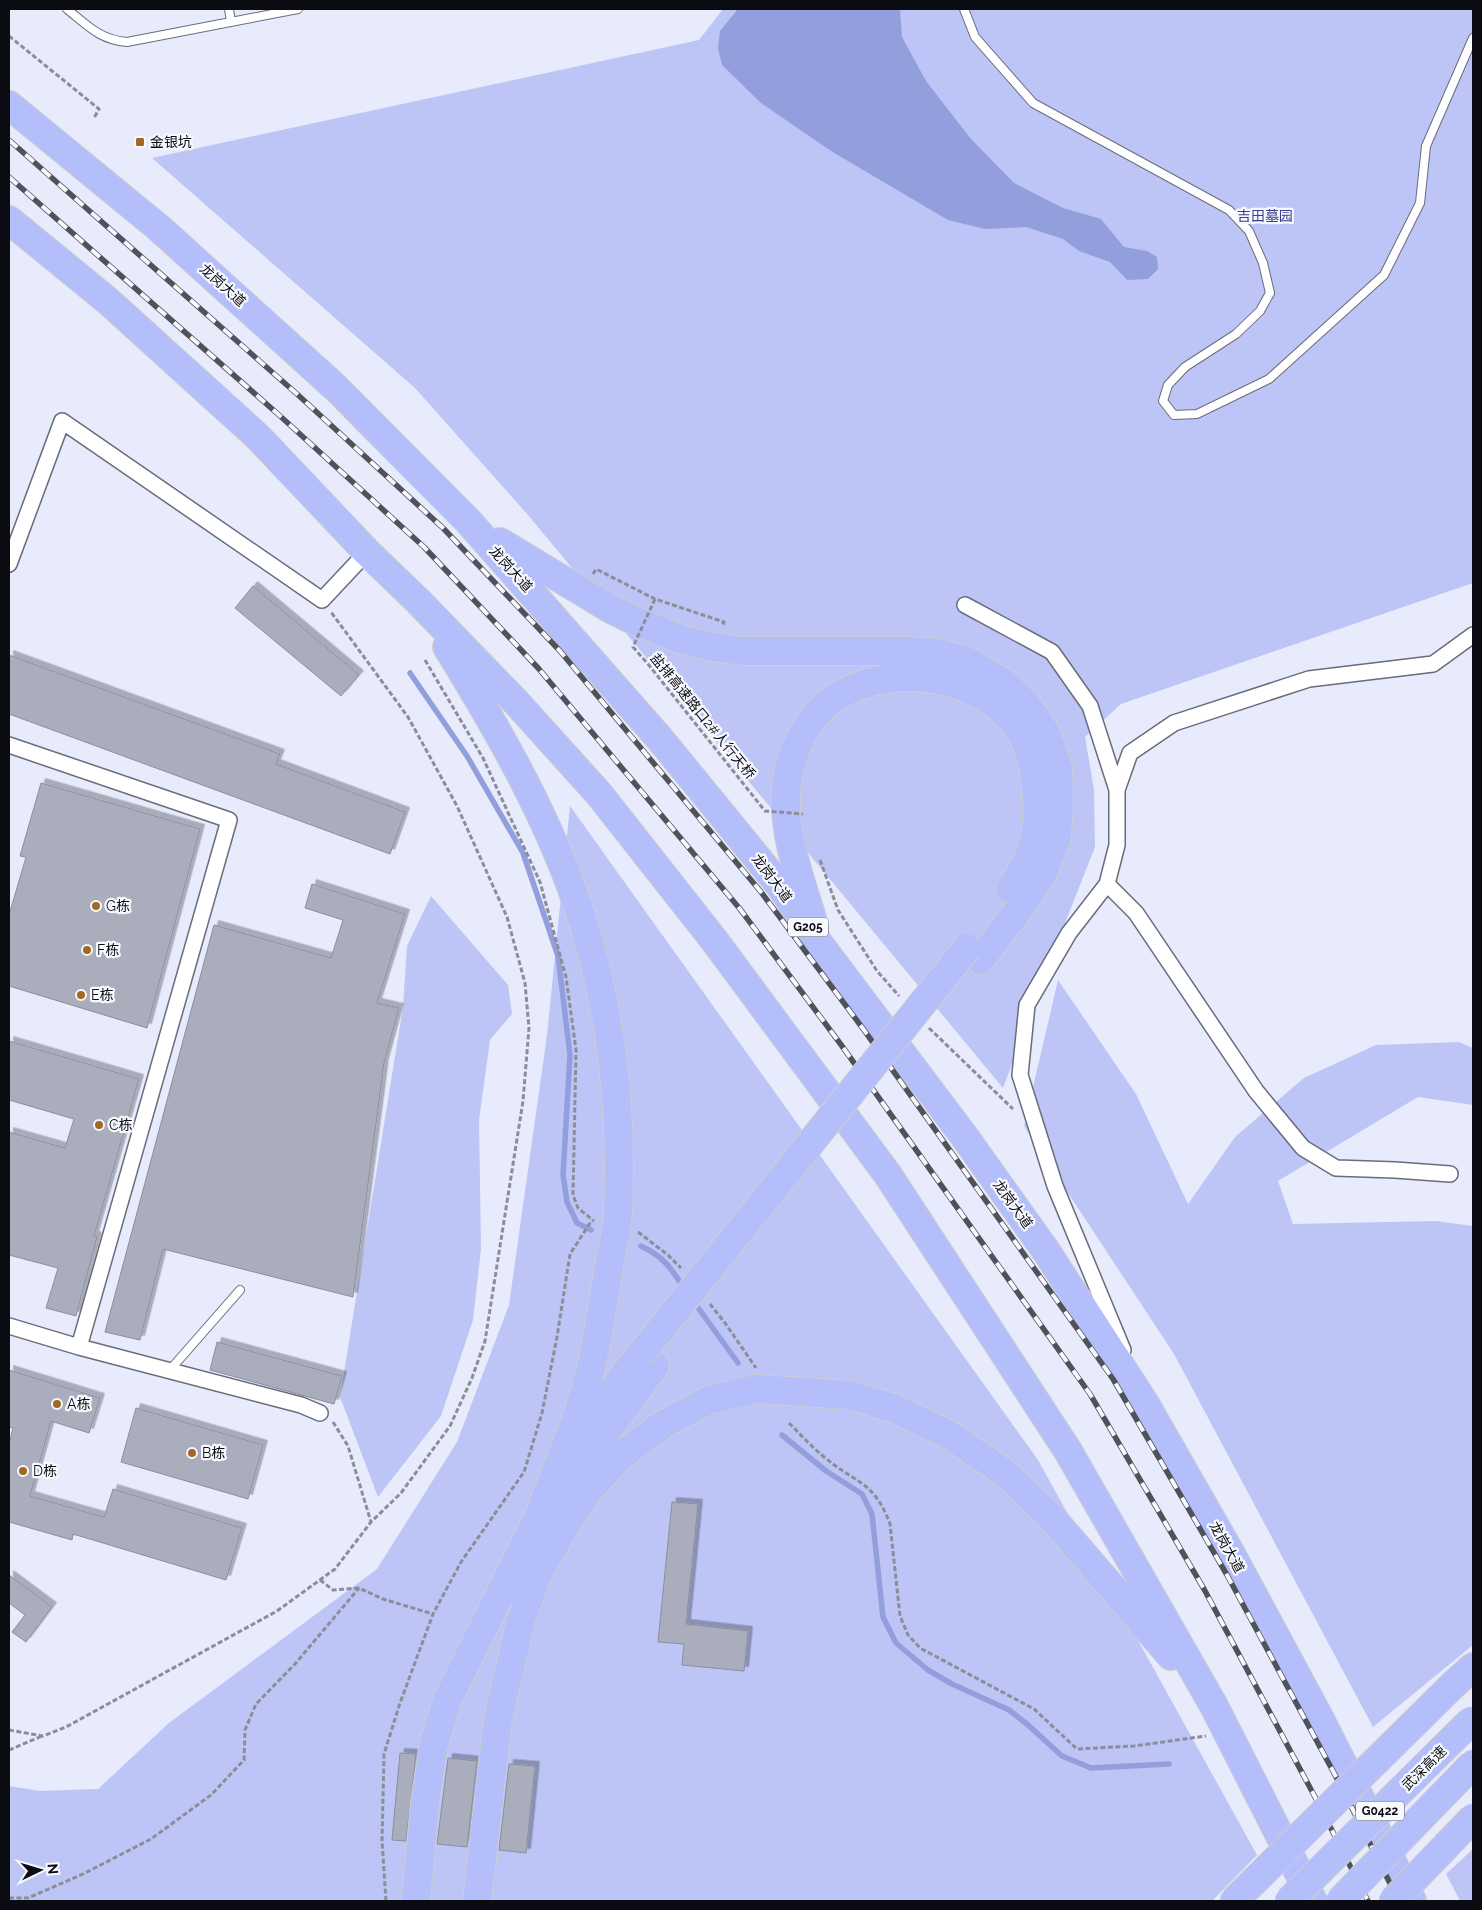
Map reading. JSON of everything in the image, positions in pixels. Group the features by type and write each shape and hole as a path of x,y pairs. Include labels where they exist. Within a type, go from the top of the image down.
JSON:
{"highway":[{"name":"龙岗大道","path":"9,106 159,228 322,374 469,522 660,739 781,887 820,946 964,1136 1046,1251 1144,1402 1230,1552 1319,1718 1412,1901"},
{"path":"9,220 108,302 258,436 368,552 516,702 599,794 714,940 888,1175 1068,1451 1214,1706 1313,1901"},
{"path":"469,522 539,567 609,608 680,639 708,646 742,651 907,651 939,653 969,662 1003,682 1027,705 1046,733 1058,767 1059,802 1057,837 1042,873 1020,908 974,954 648,1360 569,1491 555,1524 521,1620 498,1719 477,1901"},
{"path":"418,601 506,746 537,807 565,873 590,945 605,1009 615,1081 618,1215 602,1312 588,1380 568,1441 542,1508"},
{"path":"820,946 790,848 786,822 786,789 790,764 802,736 817,714 836,697 866,684 907,677 933,679 960,685 986,697 1010,718 1026,743 1035,769 1038,802 1036,832 1027,863 1006,896 974,954"},
{"path":"416,1901 424,1802 434,1743 448,1699 542,1508 572,1452 623,1376 648,1360"},
{"path":"538,1573 573,1513 589,1490 621,1456 662,1425 709,1400 756,1389 850,1395 894,1408 946,1433 1005,1473 1052,1518 1214,1706"},
{"path":"1234,1901 1464,1676"},
{"name":"武深高速","path":"1289,1901 1472,1720"},
{"name":"G0422","path":"1340,1901 1473,1764"},
{"path":"1393,1901 1473,1818"}],"street":[{"path":"9,564 62,421 322,600 368,552"},
{"path":"964,605 1052,652 1090,706 1117,790 1117,845 1107,884 1069,933 1027,1005 1020,1075 1055,1186 1144,1402"},
{"path":"1117,790 1130,753 1174,723 1309,679 1433,664 1473,635"},
{"path":"9,745 229,820 80,1347"},
{"path":"1107,884 1136,913 1256,1091 1303,1148 1336,1168 1450,1174"},
{"path":"9,1326 80,1347 301,1405 320,1413"}],"lane":[{"path":"67,9 103,37 114,41 127,42 298,9"},
{"path":"229,9 231,22"},
{"path":"964,9 975,37 1033,103 1229,210 1249,231 1263,263 1270,293 1260,311 1236,334 1185,366 1168,384 1163,401 1174,415 1197,414 1269,379 1384,275 1420,204 1426,146 1473,38"},
{"path":"169,1371 240,1290"}],"path":[{"path":"9,36 99,109 94,118"},
{"path":"596,569 655,599 724,622"},
{"name":"盐排高速路口2#人行天桥","path":"655,599 633,647 765,811 803,814"},
{"path":"9,1750 66,1728 277,1611 335,1570 371,1522 401,1493 450,1426 472,1378 485,1341 523,1101 529,1028 525,983 507,917 457,806 408,717 322,600"},
{"path":"425,660 483,758 540,882 566,977 576,1050 573,1195 578,1208 592,1220 601,1222"},
{"path":"386,1901 382,1841 384,1754 400,1702 434,1614 461,1562 524,1472 546,1394 570,1254 592,1220"},
{"path":"320,1413 332,1420 348,1446 371,1522"},
{"path":"789,1423 823,1457 875,1493 886,1511 890,1524 900,1616 908,1635 920,1648 1034,1709 1078,1749 1134,1746 1228,1733"},
{"path":"320,1580 333,1590 359,1588 383,1599 434,1614"},
{"path":"9,1898 28,1898 85,1873 151,1839 212,1795 244,1760 245,1730 256,1704 295,1664 359,1588"},
{"path":"9,1730 43,1736"}],"green space":[{"name":"吉田墓园","path":"723,9 1473,9 1473,583 1121,704 1085,737 1094,790 1095,847 1003,1088 528,515 415,388 152,158 699,40"},
{"path":"570,806 1038,1460 1257,1855 1212,1901 9,1901 9,1786 40,1791 98,1789 169,1723 377,1569 457,1442 509,1305 547,1035"},
{"path":"431,896 508,985 512,1014 490,1040 479,1120 481,1249 473,1320 441,1416 378,1497 340,1397 403,1007 407,946"},
{"path":"1058,980 1136,1094 1188,1204 1235,1137 1304,1078 1376,1045 1459,1042 1473,1048 1473,1105 1418,1097 1278,1181 1293,1224 1436,1221 1473,1226 1473,1645 1373,1727 1174,1354 1024,1126"},
{"path":"1473,1849 1473,1901 1460,1901 1446,1874"}],"shaded area":[{"path":"738,9 900,9 902,37 926,81 971,139 1014,183 1063,208 1101,219 1124,247 1147,251 1157,257 1158,269 1148,279 1127,280 1110,262 1079,251 1063,239 1026,227 985,229 948,220 831,151 761,103 722,65 718,48 720,31"}],"building":[{"path":"253,586 359,675 341,696 235,608"},
{"path":"9,655 280,754 276,764 405,812 390,854 9,714"},
{"path":"41,783 200,829 147,1028 9,986 9,915 26,857 20,856"},
{"path":"312,884 405,914 377,1003 399,1008 384,1063 353,1297 163,1249 140,1340 105,1332 214,925 331,958 343,920 305,908"},
{"name":"C栋","path":"9,1041 139,1079 94,1236 97,1237 76,1316 46,1308 58,1268 9,1255 9,1132 65,1148 74,1119 9,1100"},
{"path":"217,1342 342,1376 334,1404 210,1370"},
{"path":"9,1370 100,1398 89,1433 51,1421 30,1496 104,1517 113,1489 242,1528 226,1580 73,1534 72,1540 9,1522 9,1444 13,1428 9,1427"},
{"name":"B栋","path":"136,1408 263,1445 248,1499 121,1462"},
{"path":"672,1502 698,1504 686,1624 748,1631 744,1671 682,1665 684,1644 658,1642"},
{"path":"9,1575 52,1607 26,1642 12,1632 25,1615 9,1603"},
{"path":"400,1753 416,1754 406,1841 392,1840"},
{"path":"448,1758 477,1761 467,1847 437,1844"},
{"path":"509,1764 535,1766 526,1853 499,1850"}],"waterway":[{"path":"410,673 467,756 523,853 558,956 570,1055 563,1175 567,1202 577,1223 591,1230"},
{"path":"641,1246 666,1263 684,1288"},
{"path":"694,1302 738,1363"},
{"path":"782,1435 826,1471 862,1494 872,1514 883,1617 896,1643 928,1670 952,1684 1009,1710 1062,1756 1091,1768 1169,1764"}],"railway":[{"path":"9,140 297,394 443,528 560,651 761,892 864,1030 1113,1379 1227,1575 1340,1784 1399,1901"},
{"path":"9,177 279,415 424,547 539,669 740,909 842,1046 1090,1394 1204,1589 1368,1901"}],"place":[{"name":"金银坑","path":"140,142"},
{"name":"G栋","path":"96,906"},
{"name":"F栋","path":"87,950"},
{"name":"E栋","path":"81,995"},
{"name":"C栋","path":"99,1125"},
{"name":"A栋","path":"57,1404"},
{"name":"B栋","path":"192,1453"},
{"name":"D栋","path":"23,1471"}]}
